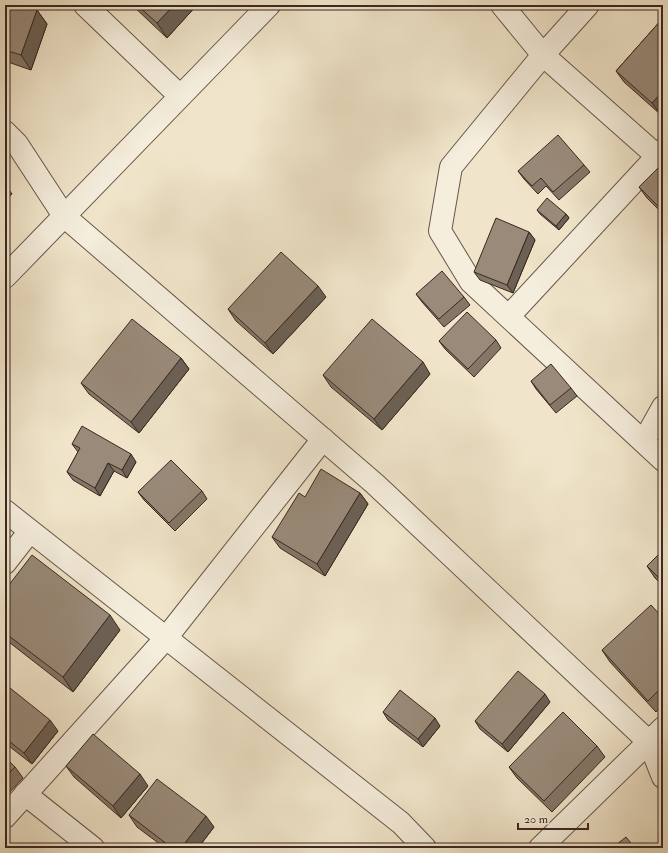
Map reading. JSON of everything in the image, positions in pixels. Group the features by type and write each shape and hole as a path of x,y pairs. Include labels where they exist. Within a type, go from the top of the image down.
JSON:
{"street":[{"path":"85,5 180,96"},
{"path":"5,277 269,5"},
{"path":"502,5 543,55 660,153 509,316"},
{"path":"588,5 543,55 451,167 440,231 470,282 509,316 663,460"},
{"path":"5,132 17,144 64,216 375,484 656,735 663,777"},
{"path":"644,441 663,407"},
{"path":"5,817 166,638 323,439"},
{"path":"5,511 401,823 424,848"},
{"path":"5,563 30,531"},
{"path":"540,848 656,735"},
{"path":"25,794 93,848"}],"building":[{"path":"5,5 23,5 37,10 21,55 5,50"},
{"path":"137,5 174,5 157,23"},
{"path":"663,18 663,91 652,103 616,71"},
{"path":"558,135 584,165 553,192 541,178 532,186 518,171"},
{"path":"663,163 663,211 639,187"},
{"path":"547,198 566,214 556,226 537,210"},
{"path":"496,218 529,232 507,285 474,272"},
{"path":"281,252 318,286 265,343 228,309"},
{"path":"442,271 464,297 439,319 416,294"},
{"path":"467,312 496,340 468,369 439,341"},
{"path":"132,319 181,358 131,422 81,383"},
{"path":"372,319 423,362 374,419 323,375"},
{"path":"551,364 571,388 550,405 531,381"},
{"path":"82,426 131,454 122,470 108,463 95,488 67,472 80,448 72,444"},
{"path":"171,460 202,491 169,523 138,492"},
{"path":"321,469 360,493 317,564 272,537 299,493 305,497"},
{"path":"663,550 663,582 647,566"},
{"path":"32,555 110,615 63,677 5,633 5,590"},
{"path":"651,605 663,618 663,686 648,701 602,650"},
{"path":"518,671 545,694 502,744 475,721"},
{"path":"5,684 50,720 24,753 5,738"},
{"path":"400,690 435,718 418,739 383,712"},
{"path":"563,712 597,746 544,801 509,767"},
{"path":"93,734 140,774 113,806 66,766"},
{"path":"5,757 15,767 5,777"},
{"path":"157,779 206,816 181,848 172,848 129,815"},
{"path":"626,837 635,848 612,848"}]}
